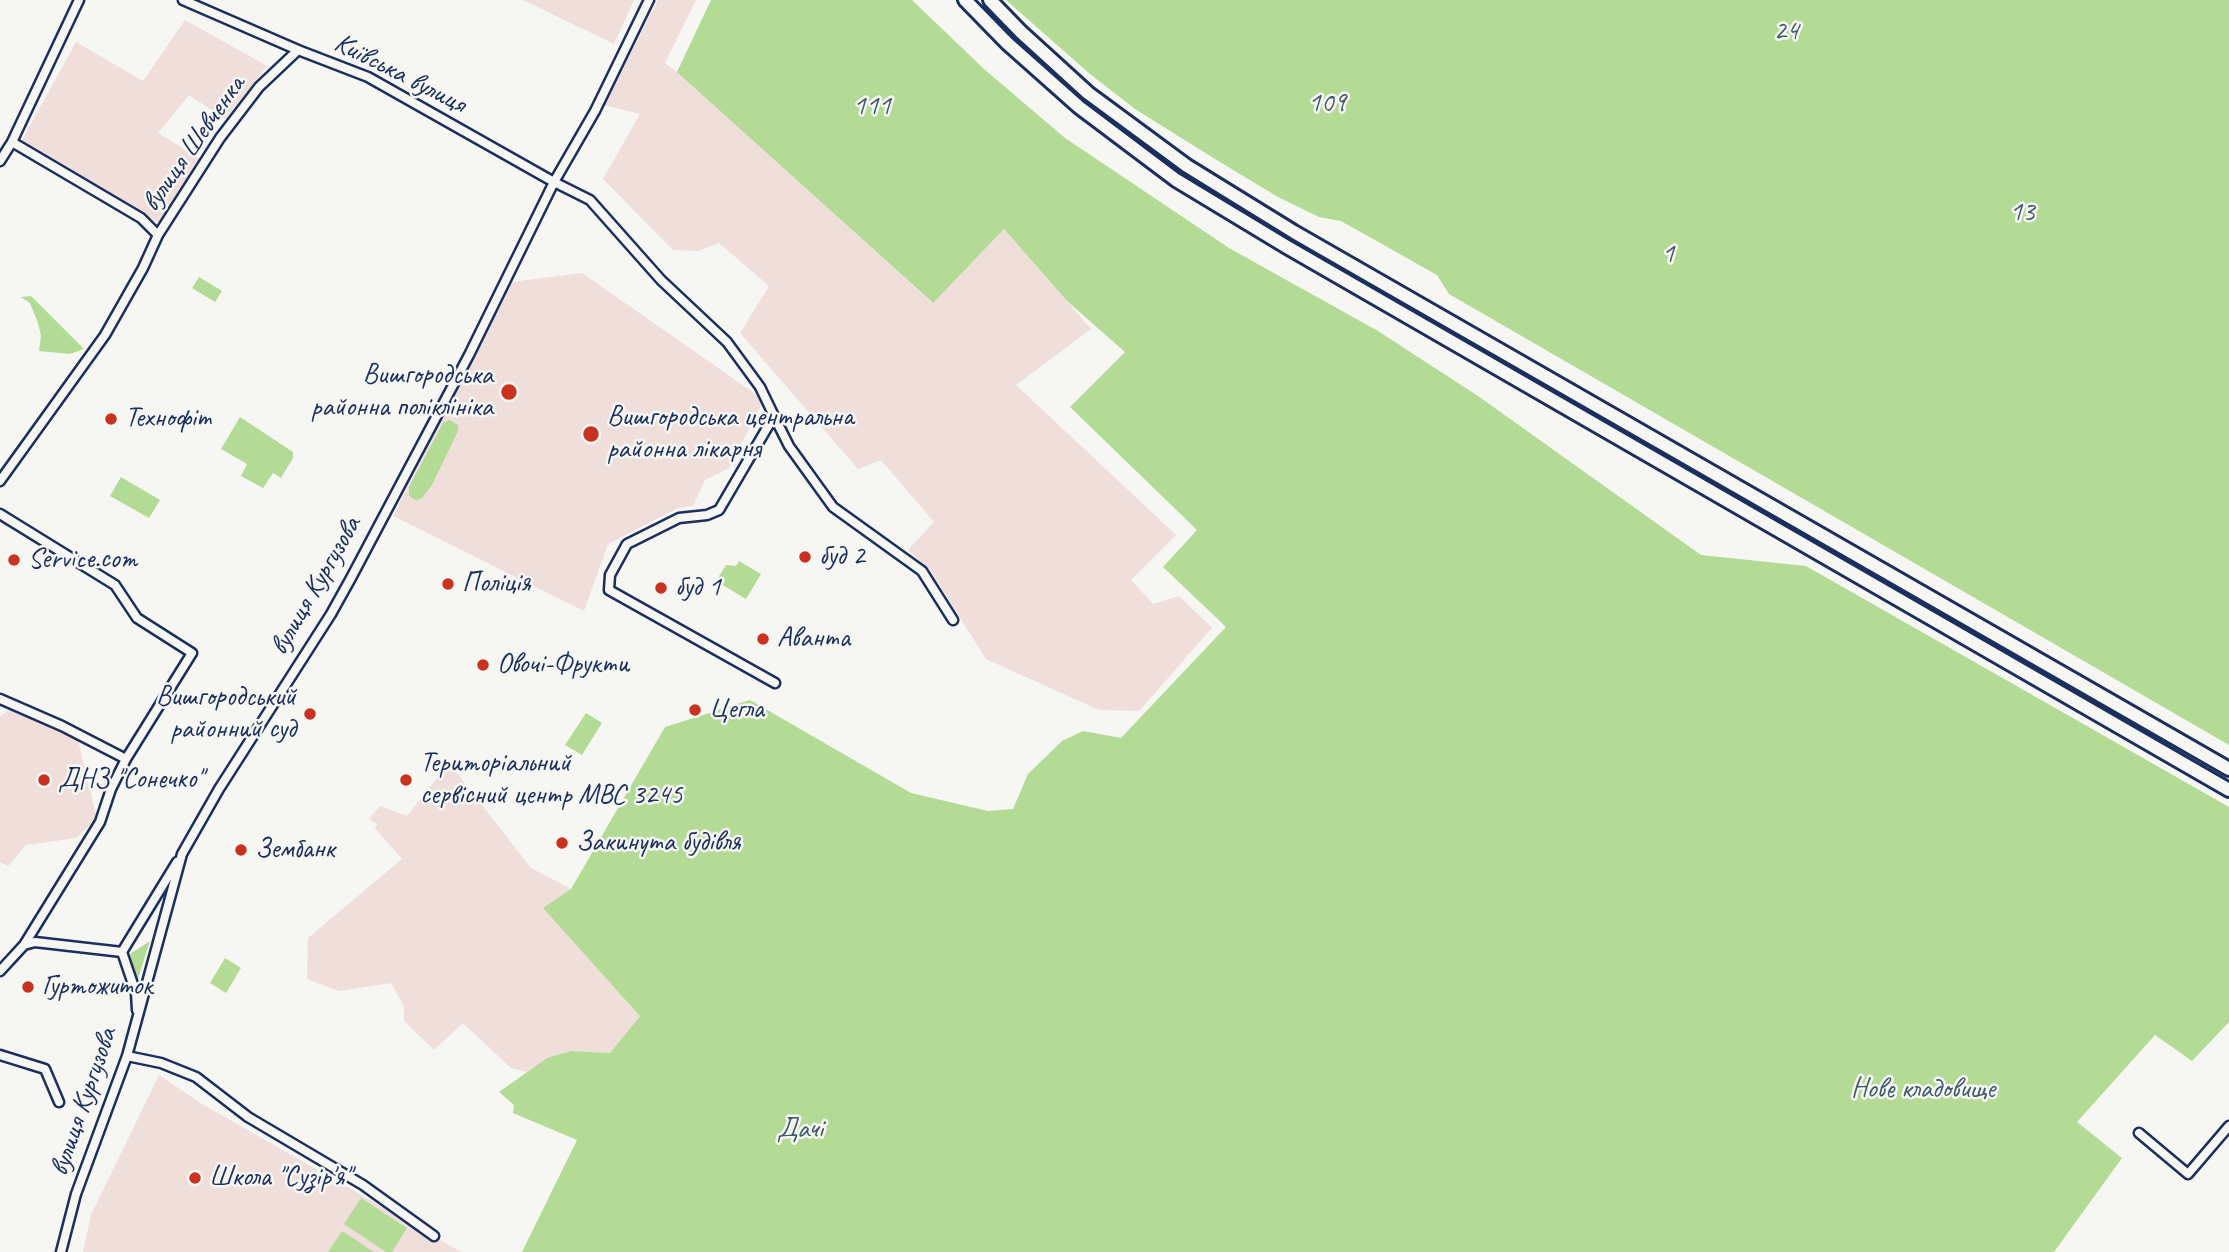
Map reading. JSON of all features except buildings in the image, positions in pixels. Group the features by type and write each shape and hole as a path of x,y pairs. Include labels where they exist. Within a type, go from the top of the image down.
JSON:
{"main road":[{"path":"965,0 1007,43 1079,107 1175,180 2229,790"},
{"path":"990,0 1088,93 1187,166 1307,239 2229,769"}],"street":[{"path":"0,161 12,142 79,0"},
{"name":"Київська вулиця","path":"183,0 368,77 590,200 660,280 727,342 760,387 789,446 833,507 867,534 922,570 953,620"},
{"name":"вулиця Кургузова","path":"61,1252 80,1181 127,1056 182,854 219,789 344,590 469,355 554,182 595,111 649,0"},
{"name":"вулиця Шевченка","path":"0,481 105,335 143,268 158,235 220,138 258,87 298,50"},
{"path":"12,142 141,218 158,235"},
{"path":"774,416 719,510 707,515 679,518 627,544 610,575 609,590 775,683"},
{"path":"0,514 115,585 137,618 192,653 126,760 111,789 100,822 24,945 0,971"},
{"path":"0,699 62,726 126,760"},
{"path":"122,952 182,854"},
{"path":"24,945 45,942 122,952"},
{"path":"122,952 136,993 137,1015"},
{"path":"0,1055 45,1069 60,1102"},
{"path":"127,1056 161,1063 196,1077 248,1117 363,1185 434,1236"},
{"path":"2139,1133 2188,1174 2229,1126"}],"shaded area":[{"path":"523,0 634,0 614,44"},
{"path":"658,0 696,0 665,63 685,78 932,303 1004,229 1091,329 1016,385 1176,535 1131,580 1153,604 1179,596 1212,628 1139,711 1099,710 986,659 930,570 908,550 934,522 881,460 858,469 740,333 769,286 719,243 699,251 673,250 603,179 640,114 604,105"},
{"path":"185,20 267,66 225,119 189,95 158,133 202,160 159,223 21,142 76,42 143,81"},
{"name":"Вишгородська центральна районна лікарня","path":"582,273 764,400 729,468 705,480 693,506 678,508 608,544 584,611 393,516 512,282"},
{"name":"ДНЗ \"Сонечко\"","path":"10,710 78,740 97,819 76,838 26,845 8,866 0,862 0,716"},
{"path":"449,763 531,868 571,889 640,1016 610,1053 571,1051 547,1058 527,1072 511,1068 463,1023 434,1050 404,1021 404,1006 391,983 339,991 307,979 308,938 402,859 375,828 377,824 369,819 380,806 407,816"},
{"path":"159,1075 202,1104 461,1252 83,1252 91,1215"}],"green space":[{"path":"711,0 912,0 984,69 1065,138 1229,248 1378,331 1478,396 1701,555 1806,566 2229,807 2229,1022 2192,1061 2155,1035 2077,1122 2122,1158 2054,1252 522,1252 577,1140 513,1113 514,1105 499,1092 547,1058 571,1051 610,1053 640,1016 543,908 571,889 665,727 750,700 911,793 988,811 1013,809 1028,774 1062,741 1083,731 1121,738 1226,627 1163,567 1197,530 1070,407 1125,352 1067,301 1004,229 933,303 677,72"},
{"path":"1006,0 2229,0 2229,745 1449,294 1437,275 1341,221 1319,217 1278,197 1215,159 1135,109 1090,74"},
{"path":"199,277 222,291 215,302 192,288"},
{"path":"31,296 84,349 70,354 39,351 41,336 38,323 30,303 21,297"},
{"path":"240,417 293,452 293,458 281,478 273,473 263,488 241,476 247,464 221,449"},
{"path":"449,420 458,425 458,431 432,485 422,498 413,499 409,495 409,487 443,423"},
{"path":"121,477 160,500 149,518 110,496"},
{"path":"739,561 761,574 746,599 716,581 726,565 736,566"},
{"path":"586,713 602,723 582,755 565,745"},
{"path":"150,941 136,985 130,954"},
{"path":"225,958 241,968 226,993 210,983"},
{"path":"361,1198 407,1228 392,1252 386,1252 344,1224"},
{"path":"342,1231 374,1252 328,1252"}],"place":[{"name":"Вишгородська районна поліклініка","path":"509,392"},
{"name":"Технофіт","path":"111,419"},
{"name":"Вишгородська центральна районна лікарня","path":"591,434"},
{"name":"буд 2","path":"805,557"},
{"name":"Service.com","path":"14,560"},
{"name":"Поліція","path":"448,584"},
{"name":"буд 1","path":"661,588"},
{"name":"Аванта","path":"763,639"},
{"name":"Овочі-Фрукти","path":"483,665"},
{"name":"Цегла","path":"695,710"},
{"name":"Вишгородський районний суд","path":"310,714"},
{"name":"ДНЗ \"Сонечко\"","path":"44,780"},
{"name":"Територіальний сервісний центр МВС 3245","path":"406,780"},
{"name":"Закинута будівля","path":"562,843"},
{"name":"Зембанк","path":"241,850"},
{"name":"Гуртожиток","path":"28,987"},
{"name":"Школа \"Сузір'я\"","path":"195,1178"}],"park label":[{"name":"24","path":"1786,32"},
{"name":"109","path":"1327,104"},
{"name":"111","path":"872,107"},
{"name":"13","path":"2022,213"},
{"name":"1","path":"1668,255"},
{"name":"Нове кладовище","path":"1923,1090"},
{"name":"Дачі","path":"800,1130"}]}
